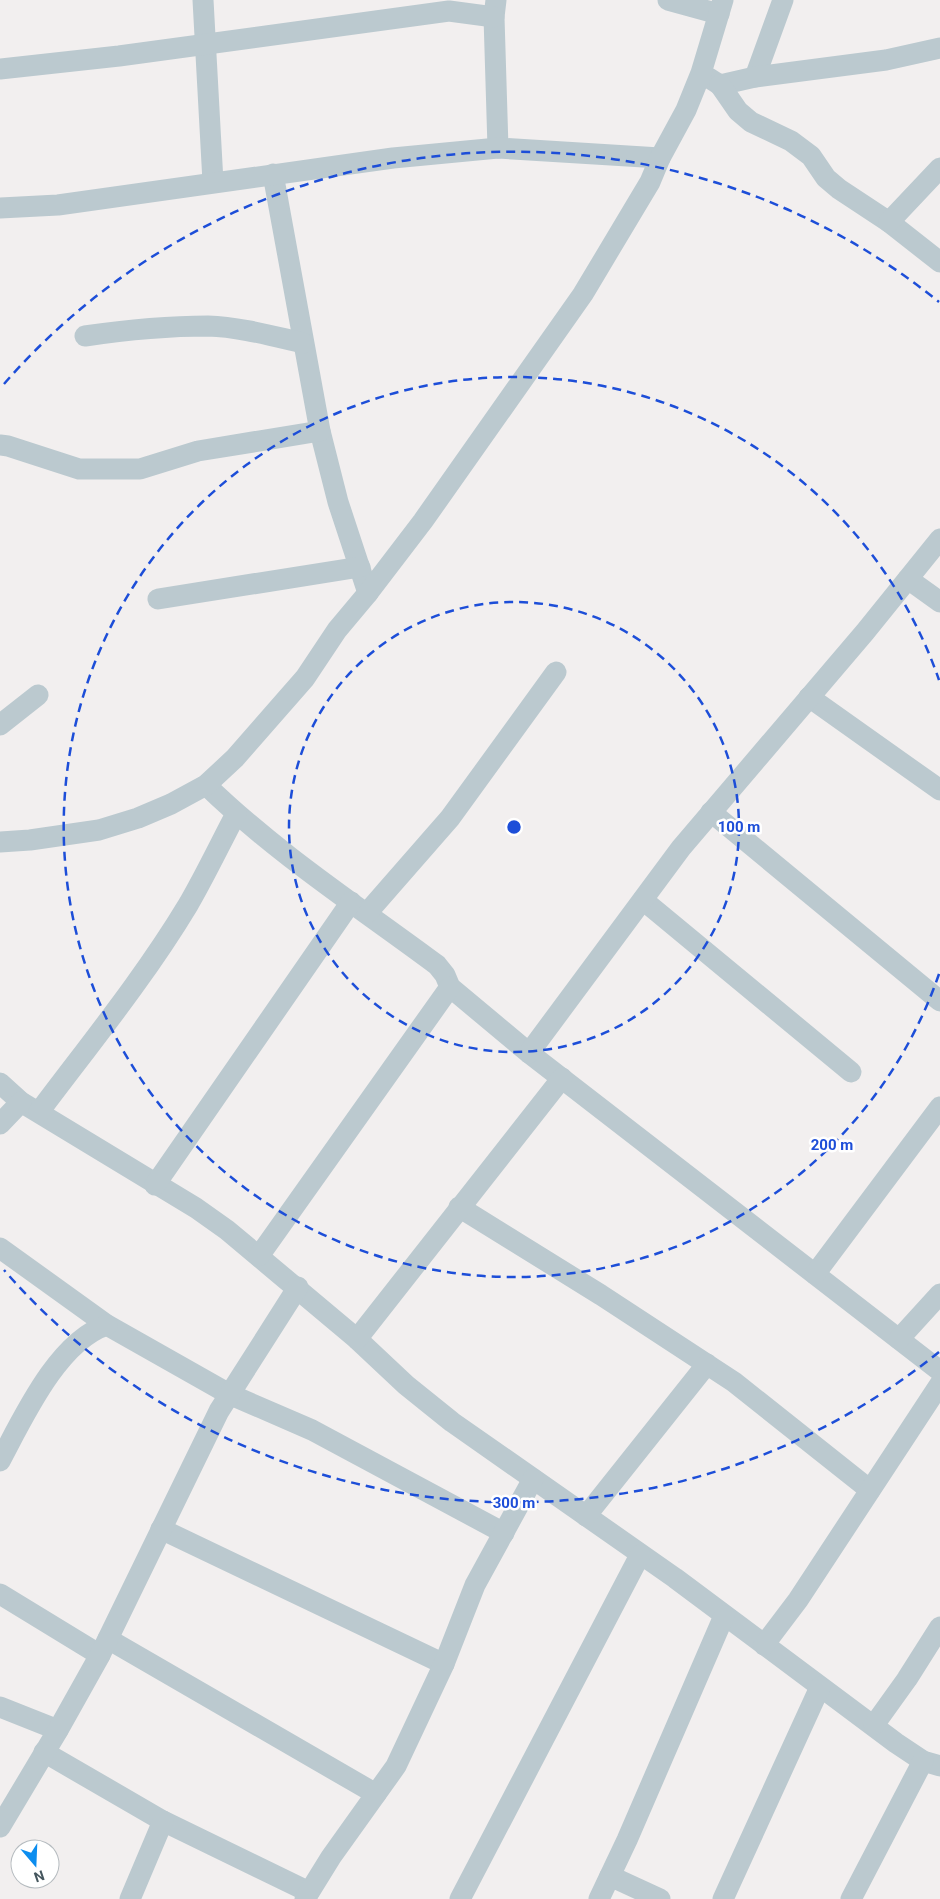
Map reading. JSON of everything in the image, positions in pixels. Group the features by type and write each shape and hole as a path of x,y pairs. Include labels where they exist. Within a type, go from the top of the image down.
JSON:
{"street":[{"path":"203,0 207,45 213,182"},
{"path":"0,842 30,840 99,830 138,818 171,804 206,785 235,758 305,678 337,630 423,521 583,294 650,182 660,158 686,110 701,73 721,7 668,0"},
{"path":"755,77 783,0"},
{"path":"0,69 207,45 449,11 495,8 498,148"},
{"path":"720,85 755,77 886,60 940,48"},
{"path":"701,73 720,85 738,111 751,122 791,141 811,156 826,178 839,189 889,222 940,262"},
{"path":"0,208 58,205 393,158 498,148 660,158"},
{"path":"889,222 940,168"},
{"path":"273,174 320,431 338,502 368,593"},
{"path":"85,336 136,329 209,326 257,332 303,343"},
{"path":"0,445 79,469 140,469 198,451 320,431"},
{"path":"529,1053 681,848 940,539"},
{"path":"158,599 360,567"},
{"path":"908,579 940,602"},
{"path":"155,1185 359,908 450,818 556,672"},
{"path":"0,725 38,695"},
{"path":"809,697 940,790"},
{"path":"206,785 236,814 437,965 445,975 450,987 529,1053 940,1371"},
{"path":"712,812 940,1001"},
{"path":"0,1124 30,1107 130,991 188,904 236,814"},
{"path":"643,900 851,1072"},
{"path":"259,1256 450,987"},
{"path":"357,1339 562,1078"},
{"path":"0,1083 30,1107 155,1185 196,1208 228,1230 298,1287 406,1385 452,1422 675,1578 820,1687 931,1764 850,1899"},
{"path":"815,1274 940,1108"},
{"path":"459,1207 601,1295 734,1382 870,1490"},
{"path":"0,1248 107,1325 229,1394 312,1430 504,1533"},
{"path":"0,1827 58,1730 104,1647 219,1411 298,1287"},
{"path":"899,1339 940,1294"},
{"path":"0,1461 29,1408 60,1360 85,1335 96,1328 107,1325"},
{"path":"586,1516 707,1364"},
{"path":"764,1645 798,1600 940,1384"},
{"path":"44,1752 163,1821 307,1896 331,1857 396,1766 444,1664 476,1585 532,1479"},
{"path":"161,1529 444,1664"},
{"path":"460,1899 640,1555"},
{"path":"0,1594 104,1647 376,1794"},
{"path":"598,1899 610,1876 724,1616"},
{"path":"874,1725 940,1627"},
{"path":"723,1899 820,1687"},
{"path":"0,1707 58,1730"},
{"path":"130,1899 163,1821"},
{"path":"610,1876 660,1899"}]}
